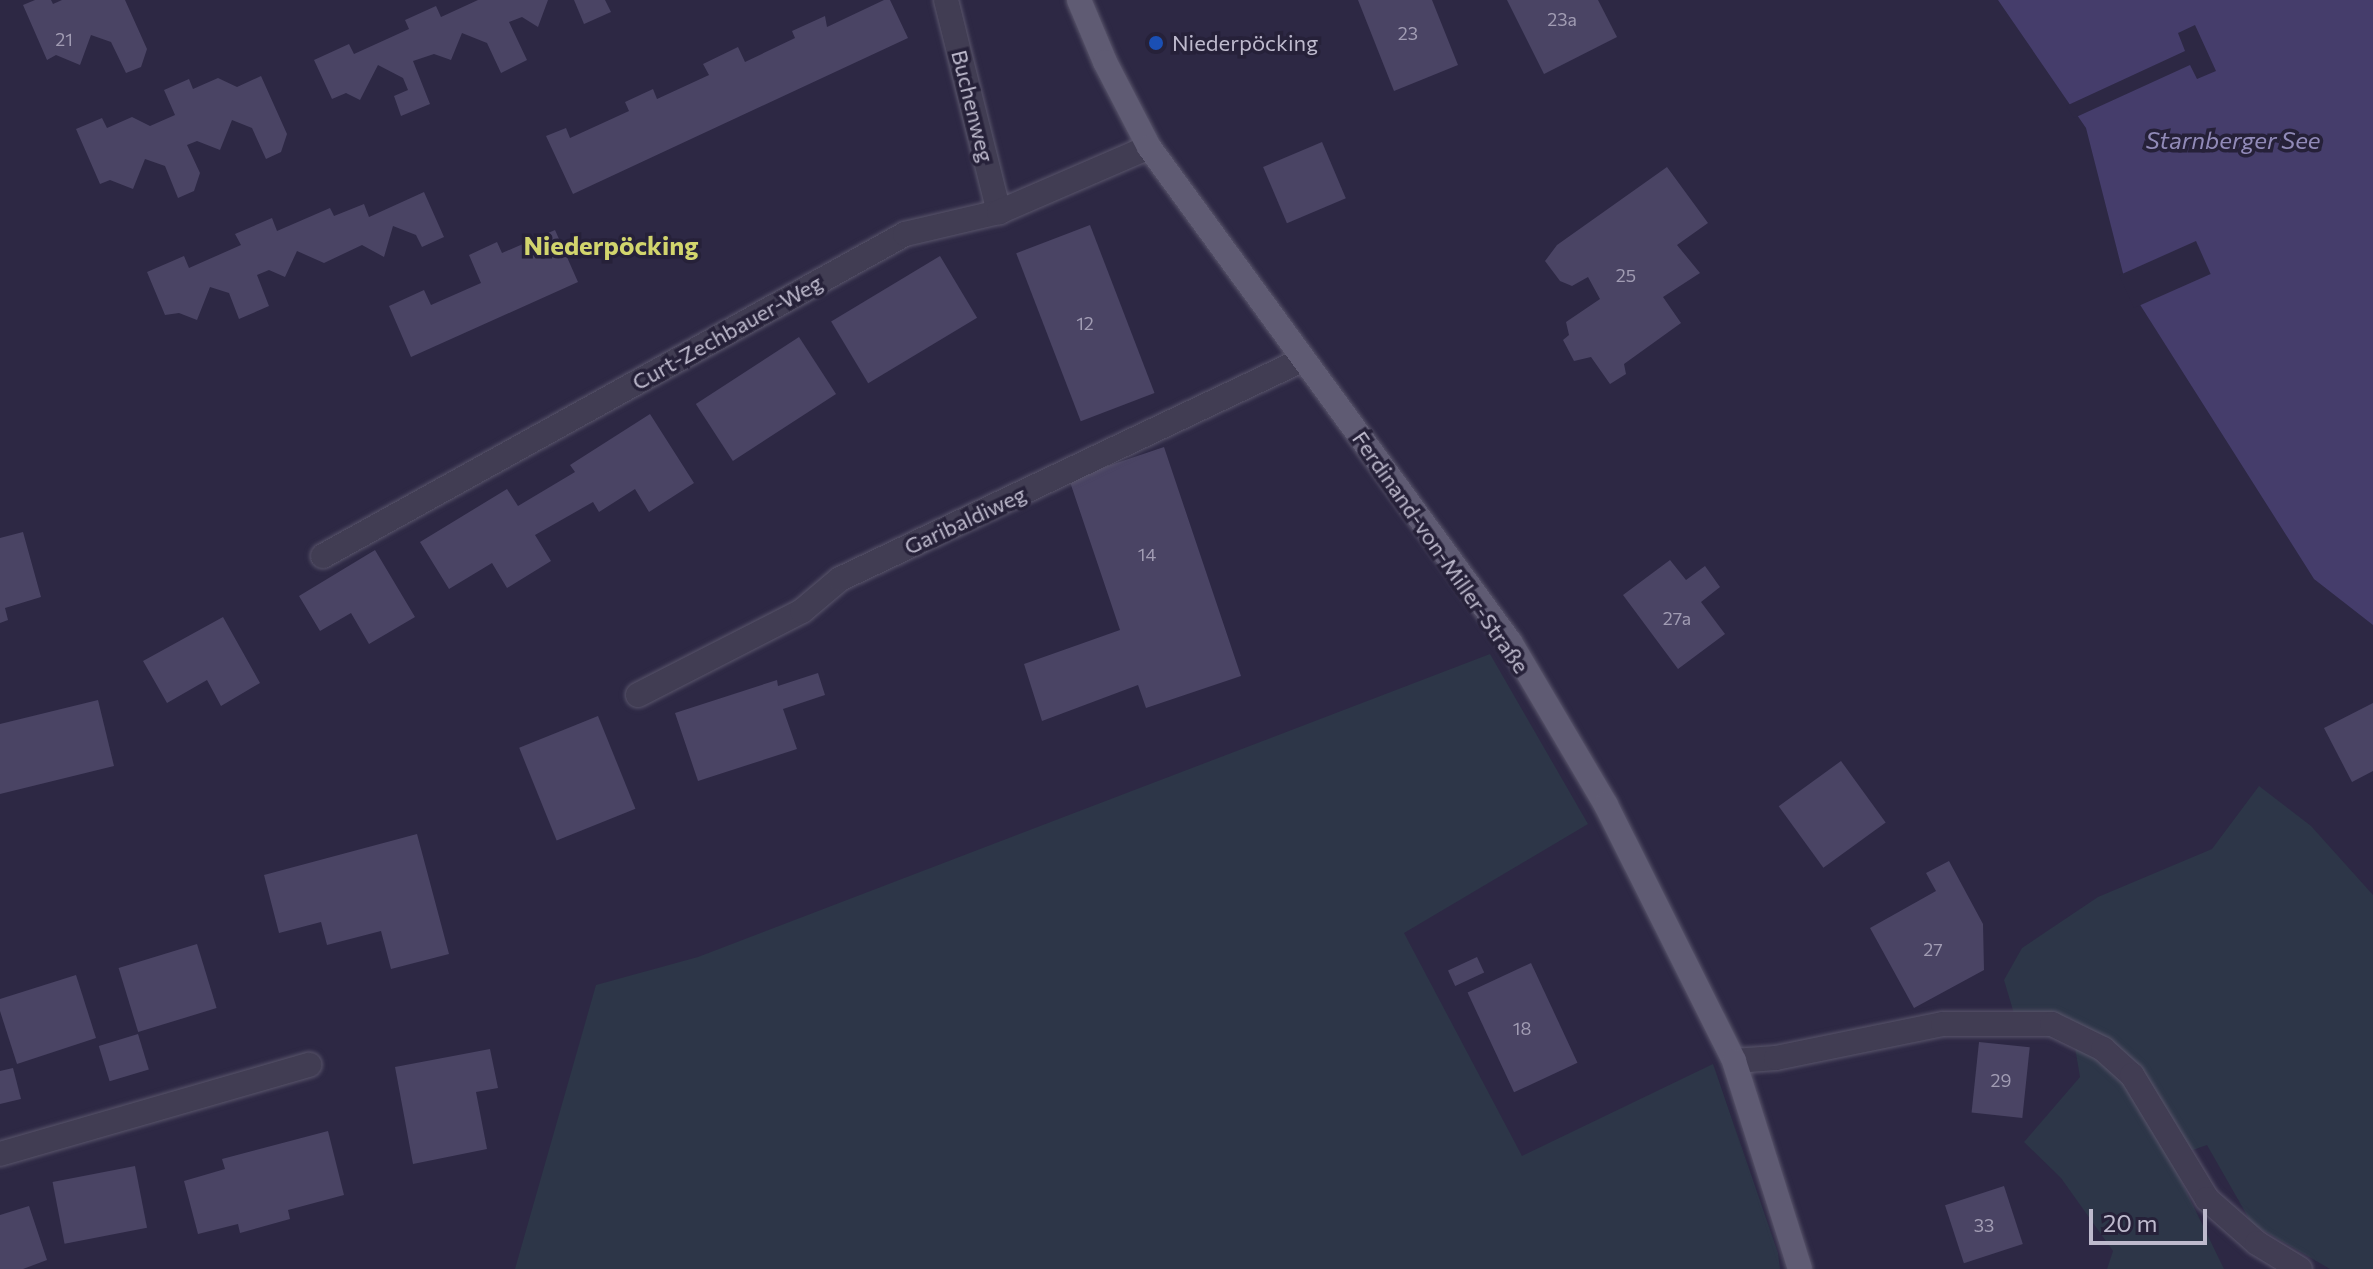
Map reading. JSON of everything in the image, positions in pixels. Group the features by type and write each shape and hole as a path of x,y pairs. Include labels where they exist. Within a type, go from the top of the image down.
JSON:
{"main road":[{"name":"Ferdinand-von-Miller-Straße","path":"1079,0 1105,62 1149,147 1510,642 1606,805 1734,1061 1800,1269"}],"street":[{"name":"Buchenweg","path":"946,0 999,212"},
{"name":"Curt-Zechbauer-Weg","path":"323,556 905,234 999,212 1149,147"},
{"name":"Garibaldiweg","path":"638,695 802,611 840,579 1302,360"},
{"path":"1734,1061 1776,1058 1943,1024 2052,1024 2103,1049 2132,1075 2207,1199 2257,1243 2300,1269"},
{"path":"0,1154 309,1065"}],"shaded area":[{"path":"1490,654 1588,824 1404,933 1522,1156 1713,1064 1778,1253 1780,1269 515,1269 596,985 698,957"},
{"path":"2259,786 2311,826 2373,895 2373,1269 2330,1269 2252,1224 2207,1145 2170,1158 2224,1269 2107,1269 2113,1251 2061,1178 2024,1142 2080,1077 2070,1018 2015,1017 2004,980 2022,948 2098,897 2212,849"}],"water":[{"name":"Starnberger See","path":"1998,0 2373,0 2373,625 2314,579 2125,281 2086,128"}],"pier":[{"path":"2195,25 2216,71 2197,79 2190,65 2074,118 2066,106 2185,51 2178,33"},
{"path":"2196,241 2211,274 2134,308 2119,275"}],"building":[{"path":"35,0 51,0 53,4 62,0 125,0 147,49 141,67 126,73 111,42 91,35 80,65 56,55 47,60 23,5"},
{"path":"478,0 548,0 538,27 522,17 509,22 527,60 501,73 487,43 462,33 451,60 434,54 413,61 430,104 401,116 394,96 408,90 403,78 378,65 360,100 346,93 332,99 314,60 349,44 354,54 409,29 405,20 436,6 441,17"},
{"path":"574,0 605,0 611,12 584,24"},
{"path":"890,0 908,38 573,194 546,136 566,128 570,138 629,111 625,102 653,89 657,99 709,75 703,64 738,47 745,62 795,38 792,31 825,16 827,27"},
{"path":"1358,0 1432,0 1458,65 1394,91"},
{"path":"1507,0 1598,0 1617,37 1544,74"},
{"path":"261,76 287,134 281,152 266,159 252,128 232,120 220,150 197,141 187,145 200,173 194,191 178,198 165,166 145,159 133,189 110,180 100,184 76,129 102,118 107,128 132,117 150,126 175,115 164,90 189,79 193,89 218,78 237,87"},
{"path":"1322,142 1346,198 1287,223 1263,167"},
{"path":"1667,167 1708,223 1677,245 1700,273 1663,297 1681,323 1624,364 1626,374 1610,384 1591,357 1574,361 1563,340 1569,335 1566,322 1600,299 1588,277 1572,286 1560,281 1545,261 1557,245"},
{"path":"424,192 444,237 422,247 416,235 393,226 384,257 362,245 324,263 297,251 285,277 269,270 257,275 269,306 239,319 229,293 210,287 197,320 179,313 165,315 147,272 184,256 189,268 241,245 235,234 272,218 277,231 330,208 334,216 364,204 369,217"},
{"path":"1090,225 1155,393 1081,421 1016,253"},
{"path":"555,230 578,282 411,357 389,306 424,290 431,305 481,283 469,255 497,242 502,253"},
{"path":"940,256 977,318 868,383 831,321"},
{"path":"799,337 836,394 733,461 696,404"},
{"path":"650,414 694,483 649,512 635,489 599,512 593,502 535,535 551,561 507,588 492,563 449,589 420,542 507,489 518,506 575,472 570,465"},
{"path":"1164,447 1241,676 1146,708 1138,685 1042,721 1024,664 1120,630 1069,479"},
{"path":"23,532 41,597 5,608 8,620 0,623 0,538"},
{"path":"375,550 415,617 369,644 351,613 320,631 299,596"},
{"path":"1670,560 1686,580 1705,566 1720,587 1701,602 1725,634 1678,669 1623,595"},
{"path":"223,617 260,683 221,706 207,680 167,703 143,661"},
{"path":"818,673 825,695 783,709 797,749 698,781 675,713 777,680 778,686"},
{"path":"98,700 114,766 0,794 0,724"},
{"path":"2373,703 2373,771 2352,782 2324,728"},
{"path":"598,716 635,809 557,841 519,748"},
{"path":"1841,761 1886,822 1823,868 1779,806"},
{"path":"417,834 449,954 391,969 381,931 327,945 321,922 279,933 264,875"},
{"path":"1949,861 1983,924 1984,970 1914,1008 1870,928 1936,891 1926,873"},
{"path":"197,944 217,1008 138,1032 119,968"},
{"path":"1477,957 1484,972 1455,986 1448,971"},
{"path":"1531,963 1577,1063 1514,1092 1468,993"},
{"path":"76,975 96,1038 17,1064 0,1011 0,999"},
{"path":"138,1034 149,1069 110,1081 99,1046"},
{"path":"1979,1042 2030,1047 2022,1118 1972,1113"},
{"path":"490,1049 498,1088 476,1092 487,1149 413,1164 395,1067"},
{"path":"13,1068 21,1099 0,1104 0,1071"},
{"path":"328,1131 344,1195 288,1210 290,1219 240,1233 238,1224 198,1234 184,1181 225,1169 222,1159"},
{"path":"135,1166 147,1228 65,1244 53,1182"},
{"path":"2004,1186 2023,1244 1964,1263 1945,1205"},
{"path":"29,1206 47,1260 23,1269 0,1269 0,1215"}],"place":[{"name":"Niederpöcking","path":"1156,43"}],"district":[{"name":"Niederpöcking","path":"611,245"}]}
